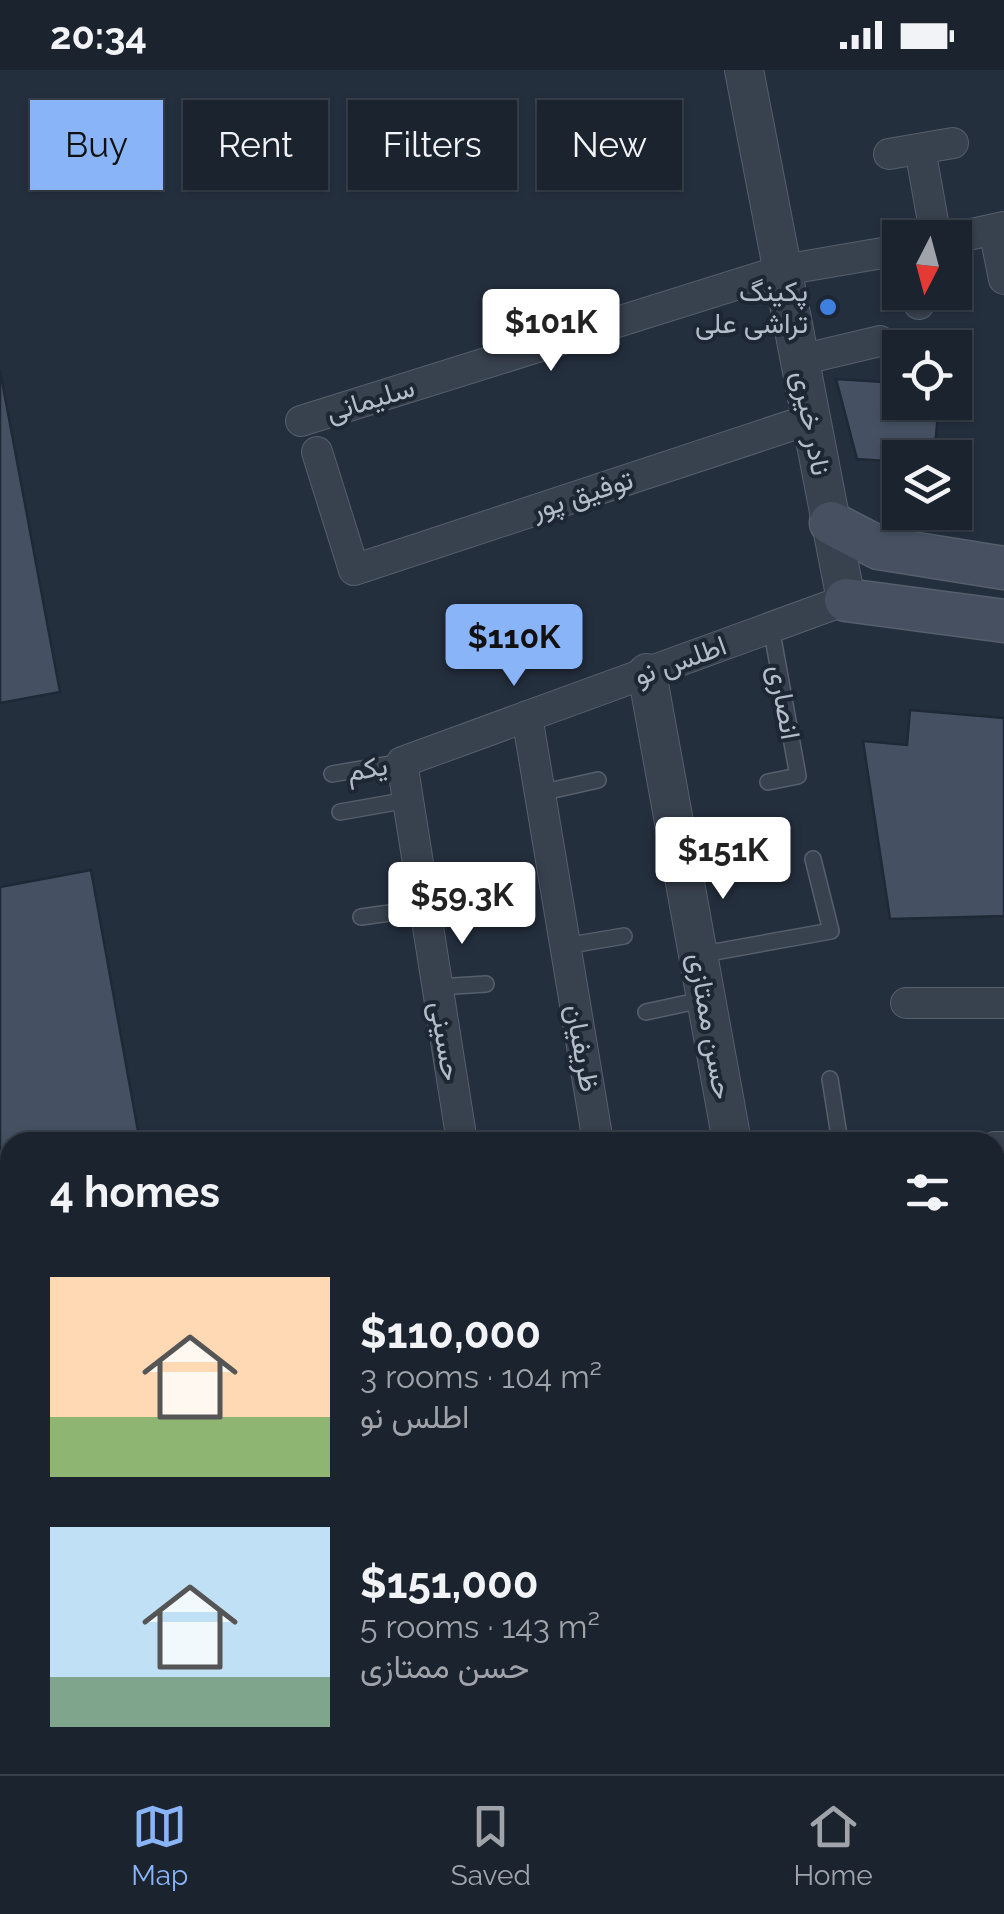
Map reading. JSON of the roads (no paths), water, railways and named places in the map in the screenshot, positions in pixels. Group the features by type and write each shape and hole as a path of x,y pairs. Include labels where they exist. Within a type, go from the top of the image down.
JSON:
{"main road":[{"path":"831,524 878,548 1004,568"},
{"path":"846,600 1004,622"}],"street":[{"name":"نادر خیری","path":"744,70 846,600"},
{"path":"889,154 953,143"},
{"path":"920,149 933,220"},
{"path":"972,234 999,228 1004,280"},
{"name":"سلیمانی","path":"302,420 782,270 882,253"},
{"path":"800,360 880,341"},
{"name":"توفیق پور","path":"318,452 354,570 811,418"},
{"name":"اطلس نو","path":"402,762 846,600"},
{"name":"حسن ممتازی","path":"647,672 730,1132"},
{"name":"ظریفیان","path":"527,716 596,1132"},
{"name":"حسینی","path":"402,762 460,1132"},
{"path":"906,1003 1004,1002"}],"lane":[{"name":"انصاری","path":"768,782 798,776 772,627"},
{"name":"یکم","path":"332,774 402,762"},
{"path":"540,793 598,780"},
{"path":"340,812 408,800"},
{"path":"698,955 831,931 813,859"},
{"path":"361,918 425,908"},
{"path":"566,946 624,936"},
{"path":"438,987 486,984"},
{"path":"646,1012 706,999"},
{"path":"830,1079 838,1132"}],"place":[{"name":"پکینگ تراشی علی","path":"828,307"}]}
